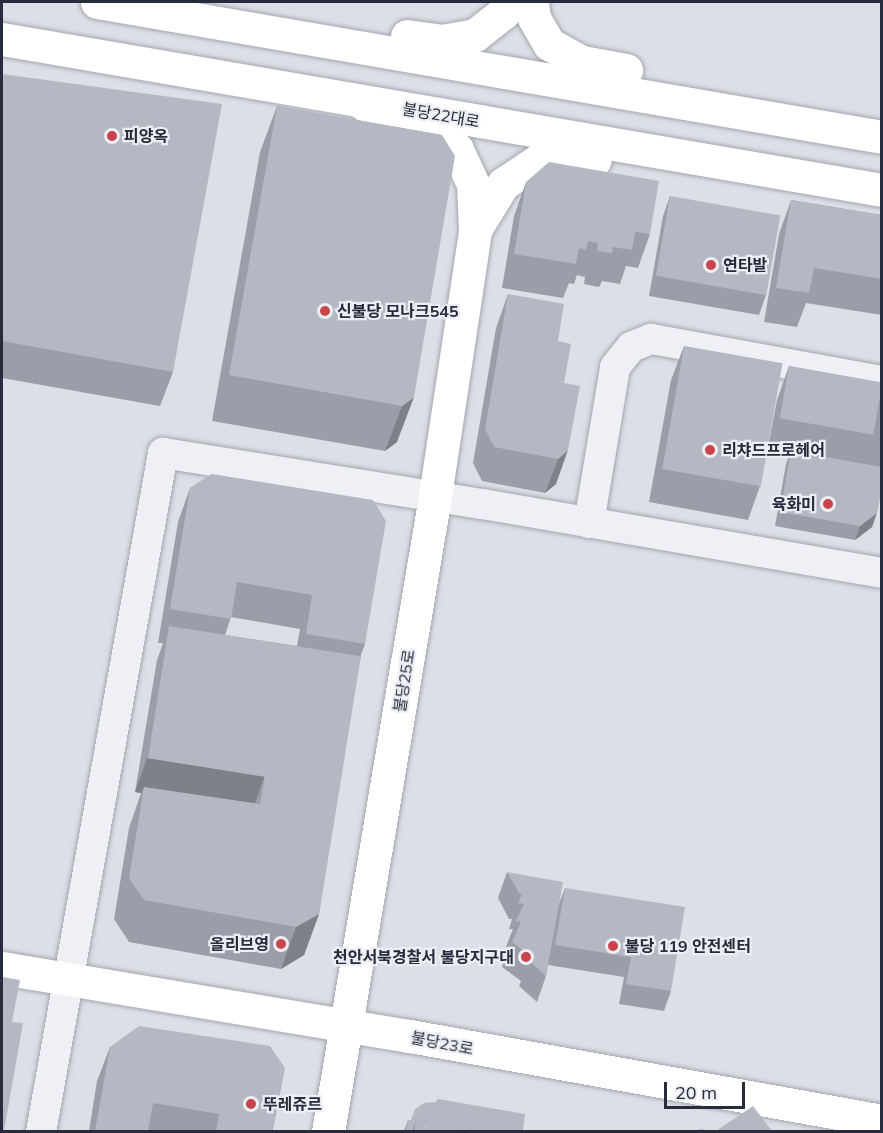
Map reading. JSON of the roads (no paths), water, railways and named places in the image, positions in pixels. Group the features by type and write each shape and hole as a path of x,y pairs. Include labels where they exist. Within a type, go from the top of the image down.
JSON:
{"street":[{"path":"97,2 882,137"},
{"path":"367,48 409,36 442,41 475,35 504,13 509,2"},
{"path":"532,2 534,18 549,44 582,62 644,73 665,99"},
{"name":"불당22대로","path":"2,39 882,190"},
{"path":"360,100 393,126 432,133 457,149 473,184 476,230"},
{"path":"476,230 503,184 540,159 559,155 629,165 663,153"},
{"name":"불당25로","path":"328,1131 435,496 476,230"},
{"path":"588,523 615,367 631,347 651,339 882,381"},
{"path":"41,1131 163,453 435,496 882,573"},
{"name":"불당23로","path":"2,968 346,1025 882,1121"}],"place":[{"name":"피양옥","path":"112,136"},
{"name":"연타발","path":"711,265"},
{"name":"신불당 모나크545","path":"325,311"},
{"name":"리챠드프로헤어","path":"710,450"},
{"name":"육화미","path":"828,504"},
{"name":"올리브영","path":"281,944"},
{"name":"불당 119 안전센터","path":"613,946"},
{"name":"천안서북경찰서 불당지구대","path":"526,957"},
{"name":"뚜레쥬르","path":"251,1104"}]}
